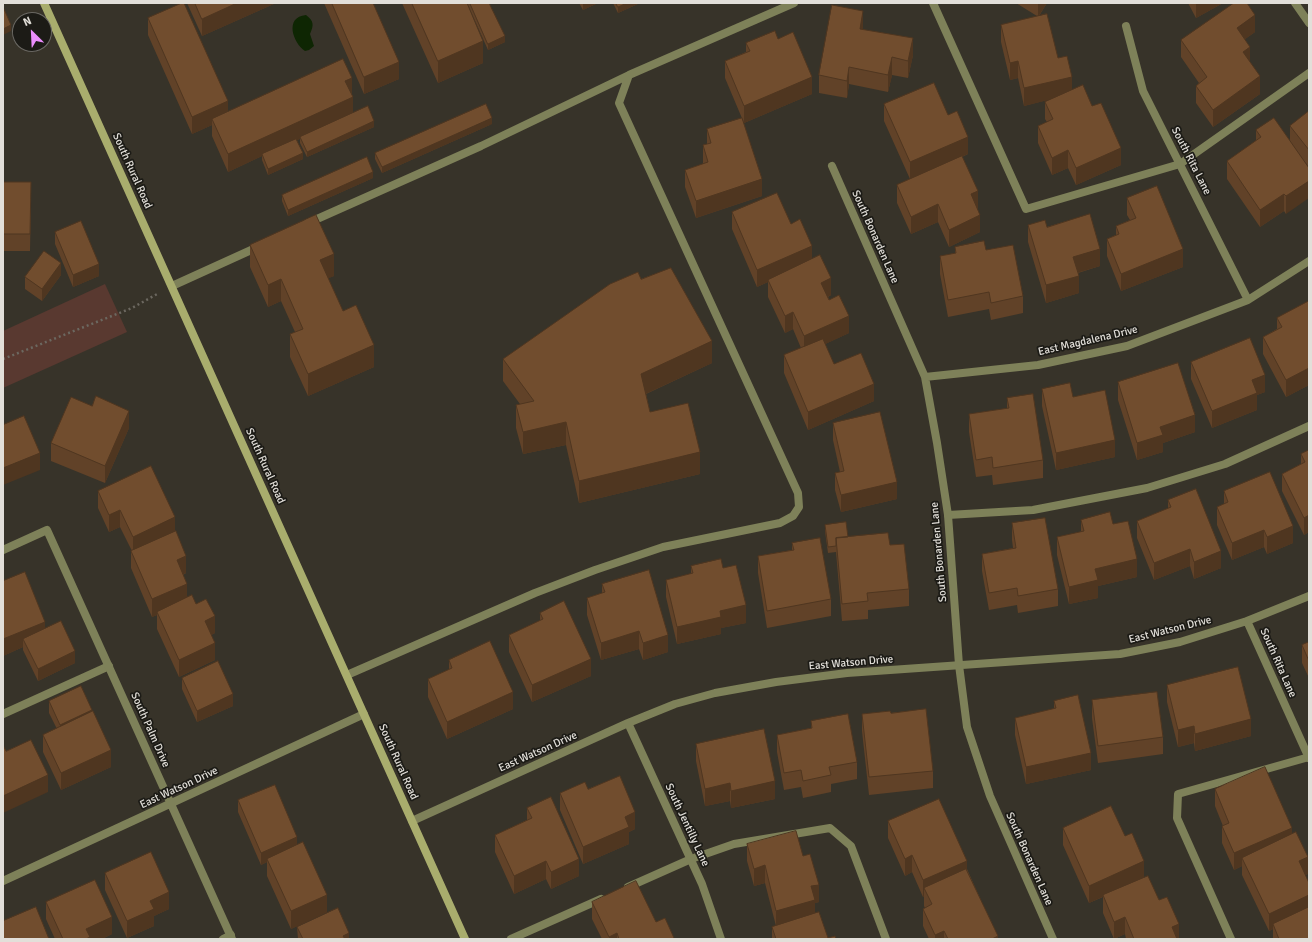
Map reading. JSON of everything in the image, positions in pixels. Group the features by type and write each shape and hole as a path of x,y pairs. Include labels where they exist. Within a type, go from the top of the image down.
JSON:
{"main road":[{"name":"South Rural Road","path":"44,3 465,939"}],"street":[{"path":"301,226 481,146 629,75 794,3"},
{"path":"933,3 1026,209 1180,164 1309,73"},
{"path":"1295,3 1309,23"},
{"name":"South Rita Lane","path":"1126,26 1144,92 1248,300"},
{"path":"347,675 528,596 595,570 663,547 780,523 793,516 799,507 798,493 619,103 629,75"},
{"name":"South Bonarden Lane","path":"832,166 925,377 938,442 948,515 959,665 967,727 990,796 1053,939"},
{"path":"172,286 266,243"},
{"name":"East Magdalena Drive","path":"925,377 1038,365 1127,346 1248,300 1309,261"},
{"path":"948,515 1033,510 1147,488 1225,464 1309,426"},
{"name":"South Palm Drive","path":"3,550 47,530 171,804 229,938"},
{"name":"East Watson Drive","path":"412,822 628,723 675,704 709,694 847,673 1120,654 1180,642 1247,621 1309,596"},
{"name":"South Rita Lane","path":"1247,621 1309,758"},
{"path":"3,714 109,666"},
{"name":"East Watson Drive","path":"3,881 364,714"},
{"name":"South Jentilly Lane","path":"628,723 702,884 720,939"},
{"path":"1231,939 1177,818 1178,794 1309,758"},
{"path":"621,890 691,859 734,844 830,828 851,846 886,939"},
{"path":"511,939 606,896"}],"path":[{"path":"3,359 132,308 172,286"}],"shaded area":[{"path":"306,15 311,19 312,28 310,34 314,46 305,51 294,37 293,25 295,20"},
{"path":"105,284 127,332 3,388 3,331"}],"building":[{"path":"184,3 228,101 192,117 148,18"},
{"path":"195,3 237,3 202,19"},
{"path":"332,3 373,3 399,62 364,77"},
{"path":"412,3 467,3 483,41 438,61"},
{"path":"470,3 489,3 505,36 488,44"},
{"path":"616,3 627,3 618,7"},
{"path":"1234,3 1247,3 1255,15 1237,28 1250,47 1243,52 1260,76 1213,110 1196,86 1207,77 1181,40"},
{"path":"832,5 863,11 860,29 913,38 908,61 892,57 888,75 849,67 847,81 819,75"},
{"path":"3,9 11,25 3,29"},
{"path":"1047,14 1058,58 1067,56 1072,77 1024,88 1018,61 1010,63 1001,25"},
{"path":"775,31 778,39 793,32 812,77 744,106 725,61 750,51 746,43"},
{"path":"343,59 352,78 345,81 353,97 228,154 212,119"},
{"path":"934,83 948,115 957,111 968,137 910,162 884,104"},
{"path":"1083,85 1092,106 1101,103 1121,148 1076,168 1068,150 1052,158 1038,126 1053,119 1045,102"},
{"path":"486,104 492,118 382,167 375,153"},
{"path":"368,106 374,121 307,152 300,137"},
{"path":"1309,111 1309,150 1290,126"},
{"path":"742,118 762,179 696,201 685,170 708,162 703,145 711,143 707,129"},
{"path":"1274,118 1309,168 1309,181 1286,196 1284,194 1260,210 1227,161 1261,137 1256,130"},
{"path":"296,139 303,153 268,169 262,154"},
{"path":"962,156 978,191 971,194 980,215 949,230 938,204 911,217 897,185"},
{"path":"367,157 373,172 288,210 282,195"},
{"path":"3,182 31,182 30,234 3,234"},
{"path":"1157,186 1183,249 1121,274 1107,239 1119,234 1116,226 1136,218 1127,198"},
{"path":"777,193 791,224 800,219 812,246 757,270 732,212"},
{"path":"1090,214 1100,249 1073,257 1079,276 1046,285 1028,225 1045,220 1047,227"},
{"path":"316,215 334,254 320,260 343,311 356,305 374,345 308,374 290,334 303,329 281,279 268,285 250,245"},
{"path":"81,221 99,264 73,275 55,232"},
{"path":"984,241 986,250 1013,245 1023,296 991,303 989,292 948,300 940,256 956,253 955,247"},
{"path":"44,251 61,263 42,289 25,277"},
{"path":"820,255 831,278 821,283 829,300 839,295 849,316 804,336 793,312 785,316 768,280"},
{"path":"671,268 712,341 641,374 650,412 688,403 700,452 579,481 566,422 523,432 516,405 534,401 503,359 610,284 638,272 641,279"},
{"path":"1309,301 1309,368 1286,380 1263,337 1282,327 1277,318"},
{"path":"1250,338 1265,375 1252,380 1257,393 1212,411 1191,362"},
{"path":"823,339 834,364 861,353 874,384 808,412 784,355"},
{"path":"1178,363 1195,415 1160,427 1163,435 1137,443 1118,382"},
{"path":"1070,383 1073,397 1105,390 1115,440 1056,453 1042,389"},
{"path":"1033,394 1043,460 993,468 992,457 976,460 969,414 1009,408 1007,398"},
{"path":"96,396 129,411 105,466 51,443 71,397 92,406"},
{"path":"880,412 897,482 841,495 835,473 844,471 833,423"},
{"path":"24,416 40,453 3,468 3,425"},
{"path":"1309,450 1309,515 1304,518 1282,474 1305,462 1301,454"},
{"path":"151,466 175,517 133,537 120,510 109,515 98,491"},
{"path":"1270,472 1293,526 1267,537 1264,530 1232,543 1217,507 1228,502 1224,491"},
{"path":"1196,489 1221,551 1194,562 1190,549 1154,563 1137,521 1171,507 1168,500"},
{"path":"1110,512 1113,524 1128,521 1137,559 1095,569 1098,580 1069,587 1057,537 1084,531 1081,520"},
{"path":"1045,518 1058,589 1018,596 1017,588 989,593 982,554 1016,548 1012,523"},
{"path":"846,522 848,537 836,538 836,546 828,547 825,525"},
{"path":"176,531 186,556 177,560 187,584 152,599 131,551"},
{"path":"888,533 890,545 904,544 909,589 867,593 868,601 842,604 836,538"},
{"path":"820,538 831,599 767,611 758,556 794,550 792,543"},
{"path":"721,559 723,568 736,565 746,605 720,611 721,617 677,627 666,580 693,573 691,566"},
{"path":"649,570 668,635 643,643 639,631 601,643 587,598 605,592 602,584"},
{"path":"25,572 45,622 3,639 3,581"},
{"path":"192,595 196,604 206,599 215,616 205,621 215,643 179,660 157,612"},
{"path":"564,601 591,659 532,685 509,635 543,619 540,613"},
{"path":"61,621 75,651 38,669 23,639"},
{"path":"490,641 513,692 447,722 428,679 452,668 449,660"},
{"path":"1309,642 1309,661 1302,645"},
{"path":"218,661 233,694 197,711 182,678"},
{"path":"1238,667 1251,719 1195,734 1194,726 1178,730 1167,685"},
{"path":"81,686 92,710 60,725 49,701"},
{"path":"1157,692 1163,737 1098,746 1092,700"},
{"path":"1078,695 1091,753 1026,767 1015,718 1056,708 1054,701"},
{"path":"926,709 933,771 869,777 862,714 890,711 891,713"},
{"path":"93,711 111,750 61,773 43,735"},
{"path":"848,714 857,762 829,767 831,775 803,781 801,770 784,773 777,735 812,728 811,721"},
{"path":"764,729 775,781 731,791 730,783 705,789 696,744"},
{"path":"31,740 48,775 3,796 3,745 6,751"},
{"path":"1265,767 1292,828 1234,853 1222,826 1229,823 1215,789"},
{"path":"620,776 635,812 625,817 629,827 583,847 560,793 585,782 588,789"},
{"path":"275,785 297,837 261,853 238,800"},
{"path":"551,797 579,859 551,872 546,861 514,876 495,835 532,818 527,808"},
{"path":"939,799 967,861 923,880 912,855 905,859 888,821"},
{"path":"1111,806 1125,836 1132,833 1144,861 1089,886 1063,828"},
{"path":"796,831 803,856 810,854 819,885 811,886 815,900 776,911 765,865 754,869 747,844"},
{"path":"1296,832 1308,857 1299,861 1309,883 1309,895 1269,914 1242,858"},
{"path":"303,842 327,895 291,911 267,859"},
{"path":"151,852 169,892 150,901 154,909 127,921 105,873"},
{"path":"966,869 998,936 992,939 948,939 944,931 935,935 923,909 932,904 924,888"},
{"path":"1148,876 1159,900 1167,897 1179,924 1172,927 1177,939 1134,939 1125,917 1114,922 1103,895"},
{"path":"95,880 112,917 86,929 90,937 86,939 63,939 46,902"},
{"path":"636,881 656,922 665,918 674,938 619,939 617,933 609,937 592,902"},
{"path":"36,907 49,939 3,939 3,921"},
{"path":"1309,907 1309,939 1279,939 1273,924"},
{"path":"338,908 349,933 343,936 345,939 303,939 297,927"},
{"path":"819,912 828,938 835,936 836,939 776,939 772,927"}]}
